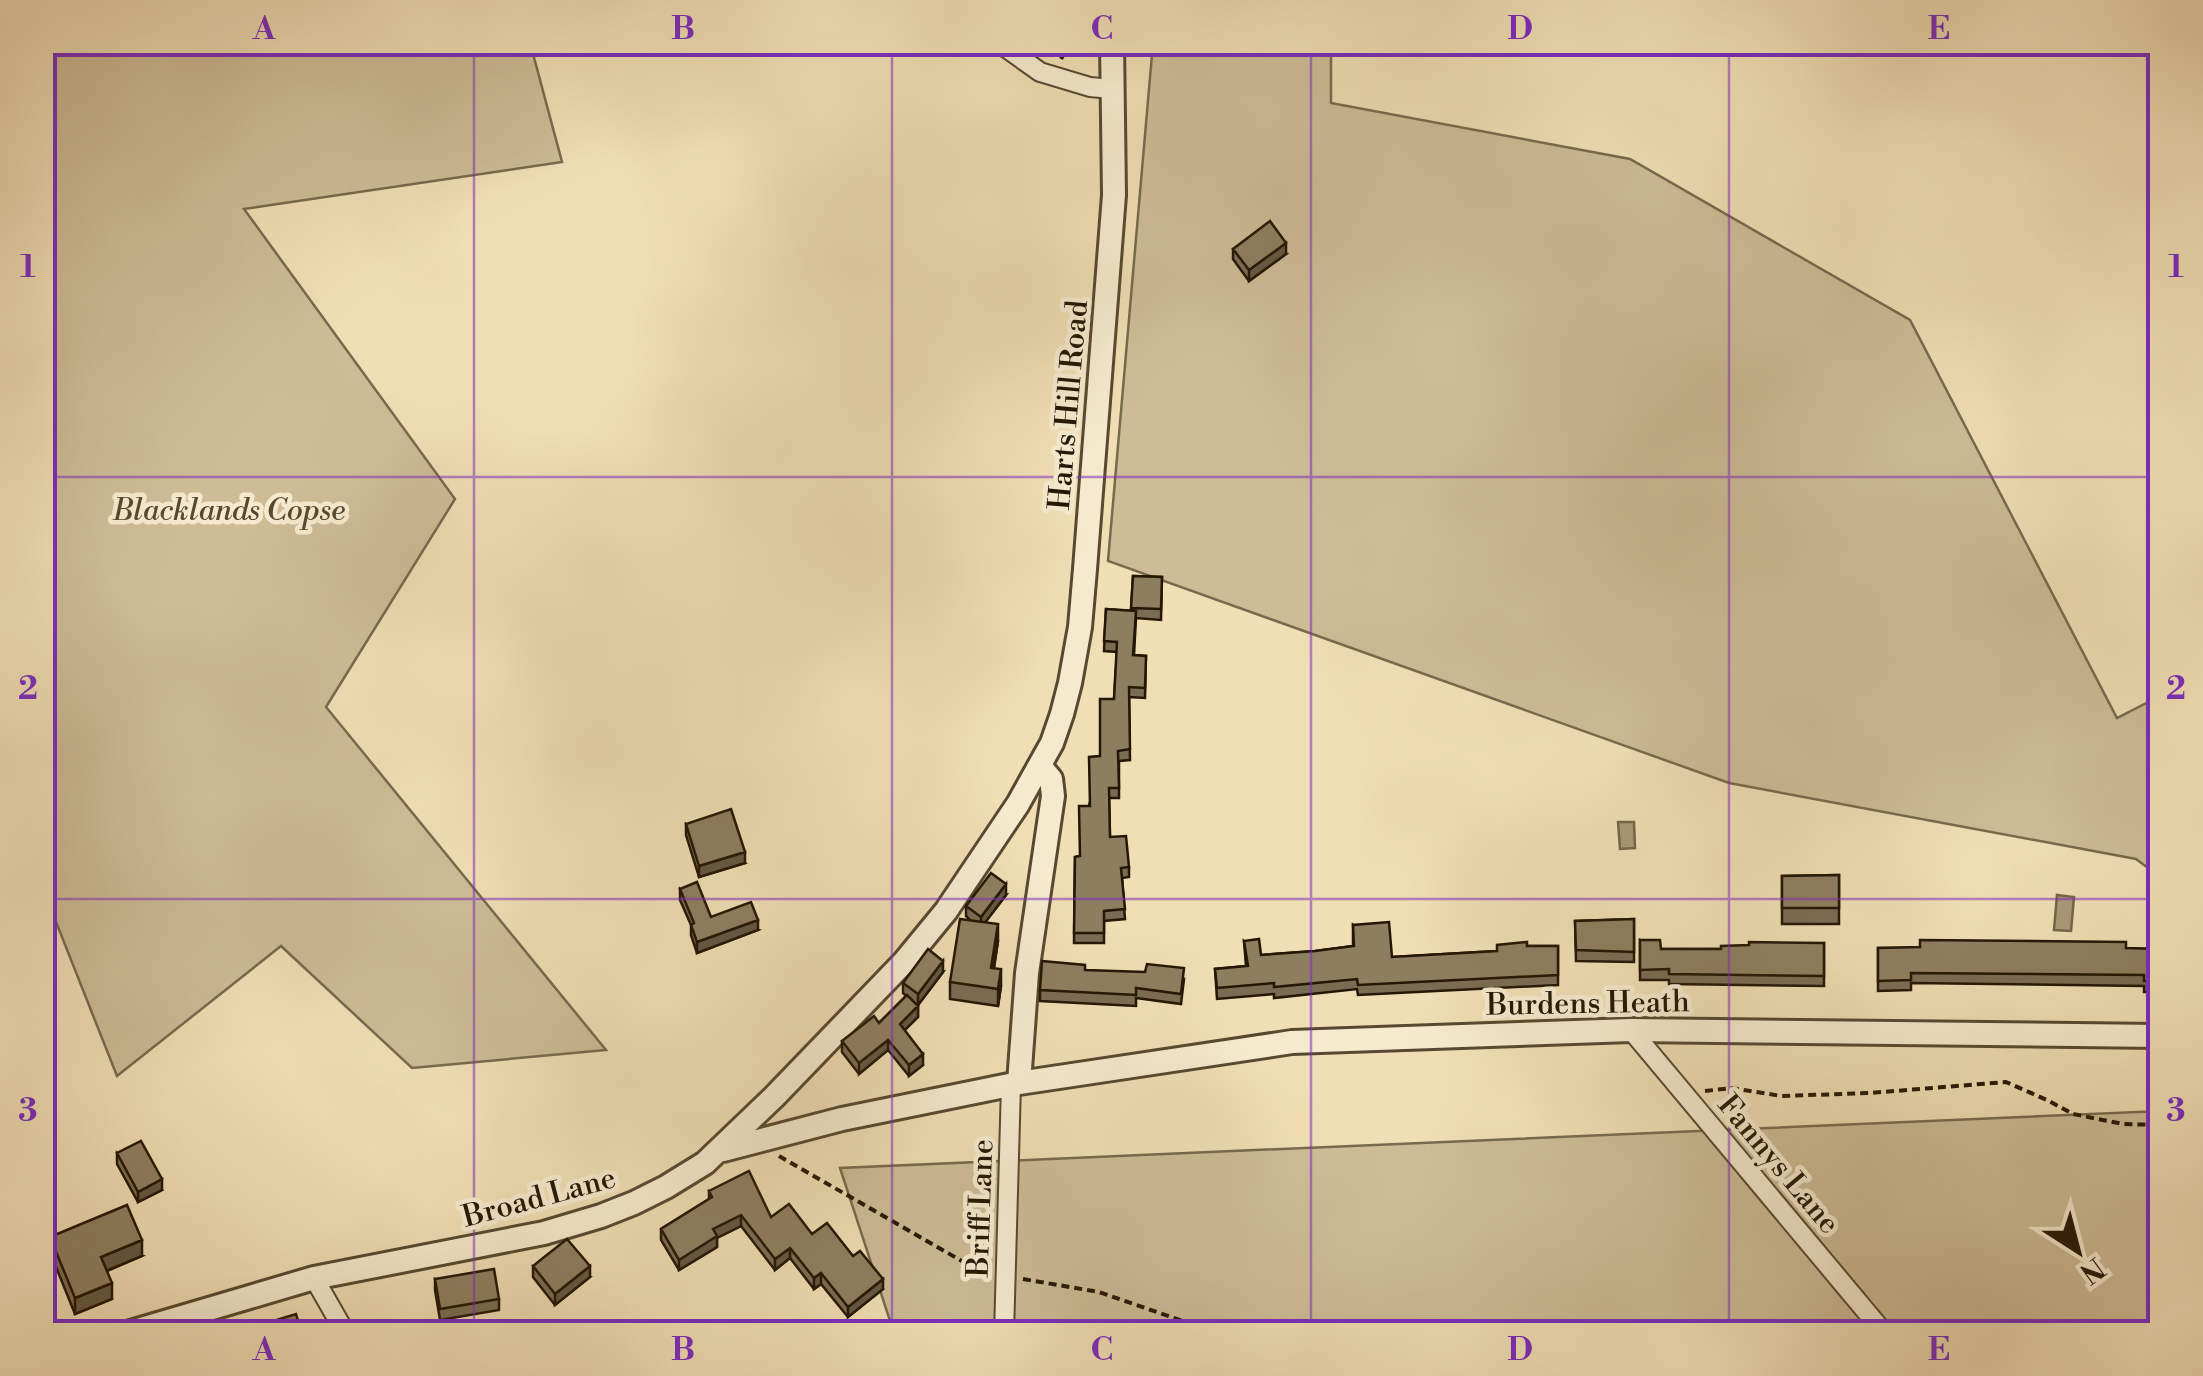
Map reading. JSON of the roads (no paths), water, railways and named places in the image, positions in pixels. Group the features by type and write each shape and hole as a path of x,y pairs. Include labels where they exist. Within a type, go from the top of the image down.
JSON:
{"street":[{"path":"998,42 1040,72 1112,89"},
{"name":"Harts Hill Road","path":"720,1150 837,1033 946,911 1040,766 1062,714 1080,628 1114,195 1112,42"},
{"path":"1015,1084 1053,796 1050,779 1040,766"},
{"name":"Burdens Heath","path":"1015,1084 1292,1042 1631,1030 2160,1036"},
{"name":"Fannys Lane","path":"1631,1030 1885,1334"},
{"name":"Broad Lane","path":"124,1334 314,1278 544,1233 601,1216 666,1187 720,1150 842,1119 1015,1084"},
{"name":"Briff Lane","path":"1004,1334 1015,1084"},
{"path":"314,1278 346,1334"}],"park label":[{"name":"Blacklands Copse","path":"229,510"}]}
